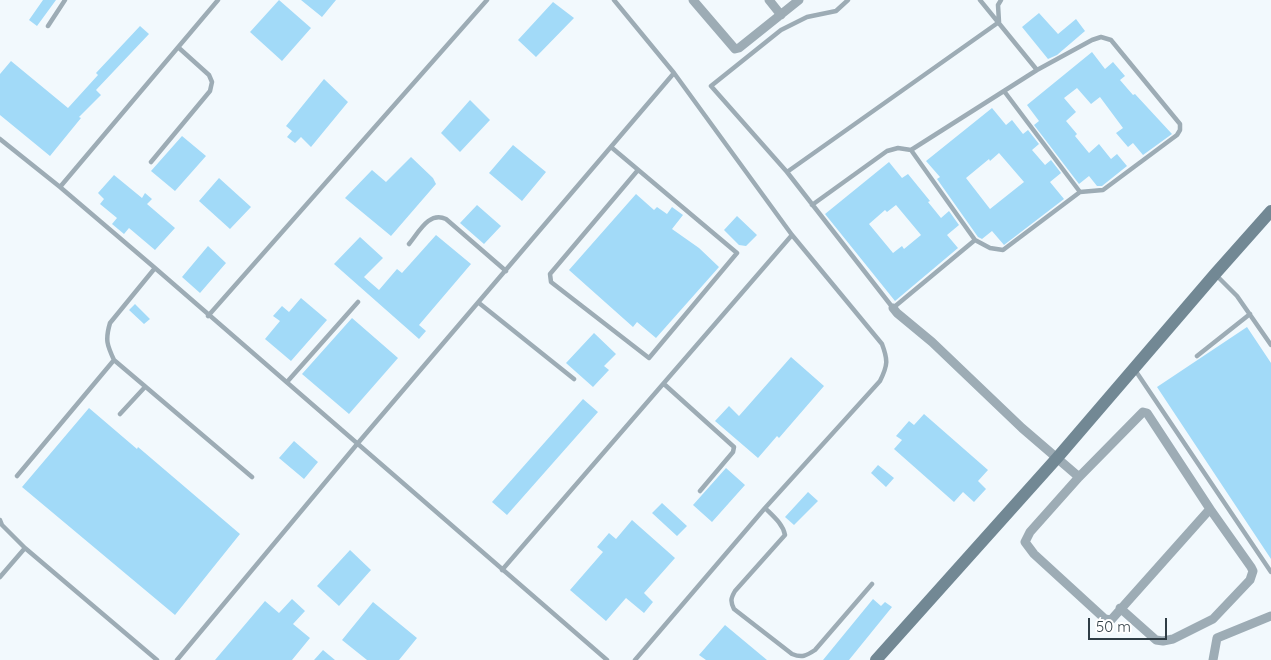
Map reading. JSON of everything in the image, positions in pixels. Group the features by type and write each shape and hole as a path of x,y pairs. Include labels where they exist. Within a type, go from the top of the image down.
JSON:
{"main road":[{"path":"876,660 1057,458 1271,211"}],"street":[{"path":"693,0 735,48 739,48 799,0"},
{"path":"769,0 781,15"},
{"path":"893,308 932,342 1022,428 1079,477"},
{"path":"1120,608 1156,640 1173,639 1213,619 1250,580 1253,571 1147,413 1142,412 1079,477 1030,532 1025,542 1034,554 1105,619 1111,620 1120,608 1210,509"},
{"path":"1213,660 1218,638 1271,616"}],"lane":[{"path":"48,26 65,0"},
{"path":"60,187 218,0"},
{"path":"208,316 487,0"},
{"path":"614,0 674,73 792,235 882,344 887,356 887,368 880,380 765,508 635,660"},
{"path":"848,0 836,11 807,17 781,30 711,86 787,172 893,308 975,240"},
{"path":"980,0 1037,70"},
{"path":"999,22 998,5 1001,0"},
{"path":"787,172 999,22"},
{"path":"812,205 887,150 898,148 911,150 1037,70 1101,37 1110,40 1180,124 1180,130 1177,135 1103,190 1080,192 1002,250 990,248 975,240 911,150"},
{"path":"151,162 210,91 212,82 209,75 179,48"},
{"path":"177,660 358,443 674,73"},
{"path":"1004,91 1080,192"},
{"path":"0,139 155,268 208,316 358,443 607,660"},
{"path":"611,147 737,253 649,358 551,282 550,274 638,170"},
{"path":"409,244 427,222 439,216 446,218 506,271"},
{"path":"502,570 792,235"},
{"path":"155,268 110,323 107,333 107,344 114,360 252,477"},
{"path":"1215,274 1237,296 1271,345"},
{"path":"286,382 358,302"},
{"path":"480,302 574,379"},
{"path":"1197,356 1250,314"},
{"path":"17,476 114,360"},
{"path":"1134,368 1271,572"},
{"path":"664,384 734,447 700,491"},
{"path":"120,414 145,387"},
{"path":"765,508 779,524 785,535 735,591 731,598 731,604 734,609 792,654 799,657 806,656 815,650 872,584"},
{"path":"0,520 2,525 26,548 157,660"},
{"path":"0,577 26,548"}],"building":[{"path":"43,0 56,0 37,26 29,20"},
{"path":"279,0 311,28 282,61 250,32"},
{"path":"301,0 336,0 322,17"},
{"path":"553,2 574,18 536,57 518,40"},
{"path":"1039,13 1058,34 1076,19 1085,31 1057,55 1048,59 1022,27"},
{"path":"140,26 149,34 96,90 101,95 79,117 81,118 50,156 0,115 0,74 11,61 68,108 98,75 96,73"},
{"path":"1092,52 1105,69 1113,62 1125,76 1120,80 1172,134 1143,155 1133,143 1128,147 1116,133 1123,128 1100,97 1091,104 1077,88 1064,98 1076,112 1066,121 1077,134 1075,136 1089,153 1099,144 1111,159 1117,154 1127,166 1102,186 1097,186 1089,176 1079,184 1034,125 1039,121 1027,105"},
{"path":"324,79 348,102 311,147 301,137 295,143 287,137 292,131 286,126"},
{"path":"470,100 490,120 460,152 441,133"},
{"path":"992,108 1006,125 1012,120 1023,134 1028,130 1039,144 1032,150 1045,165 1051,160 1061,173 1050,182 1064,199 1004,245 992,231 982,239 978,237 937,179 940,177 926,161","holes":["999,153 1024,182 990,209 966,178"]},
{"path":"182,136 206,156 175,191 151,171"},
{"path":"513,145 546,172 522,201 489,173"},
{"path":"411,157 433,178 436,184 391,236 345,198 372,170 386,182"},
{"path":"889,162 902,178 908,174 941,218 949,211 959,225 947,235 958,248 895,301 825,214","holes":["896,205 921,235 904,249 902,246 893,253 869,224 885,210 887,212"]},
{"path":"114,175 142,198 145,193 152,199 147,204 175,228 155,250 129,228 124,234 112,224 117,218 100,204 104,199 98,193"},
{"path":"219,178 251,207 230,229 199,201"},
{"path":"636,194 654,210 657,207 667,214 672,207 683,215 672,229 699,248 719,267 656,338 637,322 633,327 569,270"},
{"path":"477,205 501,226 484,244 460,223"},
{"path":"737,216 757,235 746,246 739,245 724,230"},
{"path":"436,235 471,264 419,325 426,331 419,339 334,264 360,237 383,258 364,277 379,290 397,269 402,273"},
{"path":"208,246 226,263 200,293 182,277"},
{"path":"301,298 327,320 291,361 265,339 280,321 273,316 282,306 289,312"},
{"path":"135,304 150,319 144,324 129,310"},
{"path":"352,318 398,358 349,414 302,374"},
{"path":"1247,327 1271,363 1271,559 1157,387"},
{"path":"594,333 616,354 604,366 609,370 593,387 566,363"},
{"path":"791,357 824,386 779,438 777,436 758,458 715,421 729,406 739,416"},
{"path":"583,399 598,412 507,515 492,502"},
{"path":"89,408 240,534 175,615 22,487"},
{"path":"924,414 988,470 978,481 986,489 974,502 963,492 954,502 894,449 902,440 896,436 909,421 914,425"},
{"path":"294,441 318,462 304,479 279,458"},
{"path":"878,465 894,478 886,487 871,473"},
{"path":"726,468 745,485 712,522 693,505"},
{"path":"808,492 818,501 794,525 785,517"},
{"path":"662,503 687,526 677,536 652,513"},
{"path":"632,520 675,558 644,593 653,602 644,613 626,598 606,621 570,590 603,552 597,547 609,533 616,539"},
{"path":"350,550 371,570 339,606 317,586"},
{"path":"292,599 305,611 293,624 310,638 292,660 215,660 265,601 279,613"},
{"path":"873,599 881,606 885,602 892,607 849,660 823,660"},
{"path":"373,602 417,638 399,660 367,660 342,640"},
{"path":"725,625 767,660 706,660 699,655"},
{"path":"323,650 335,660 314,660"}]}
